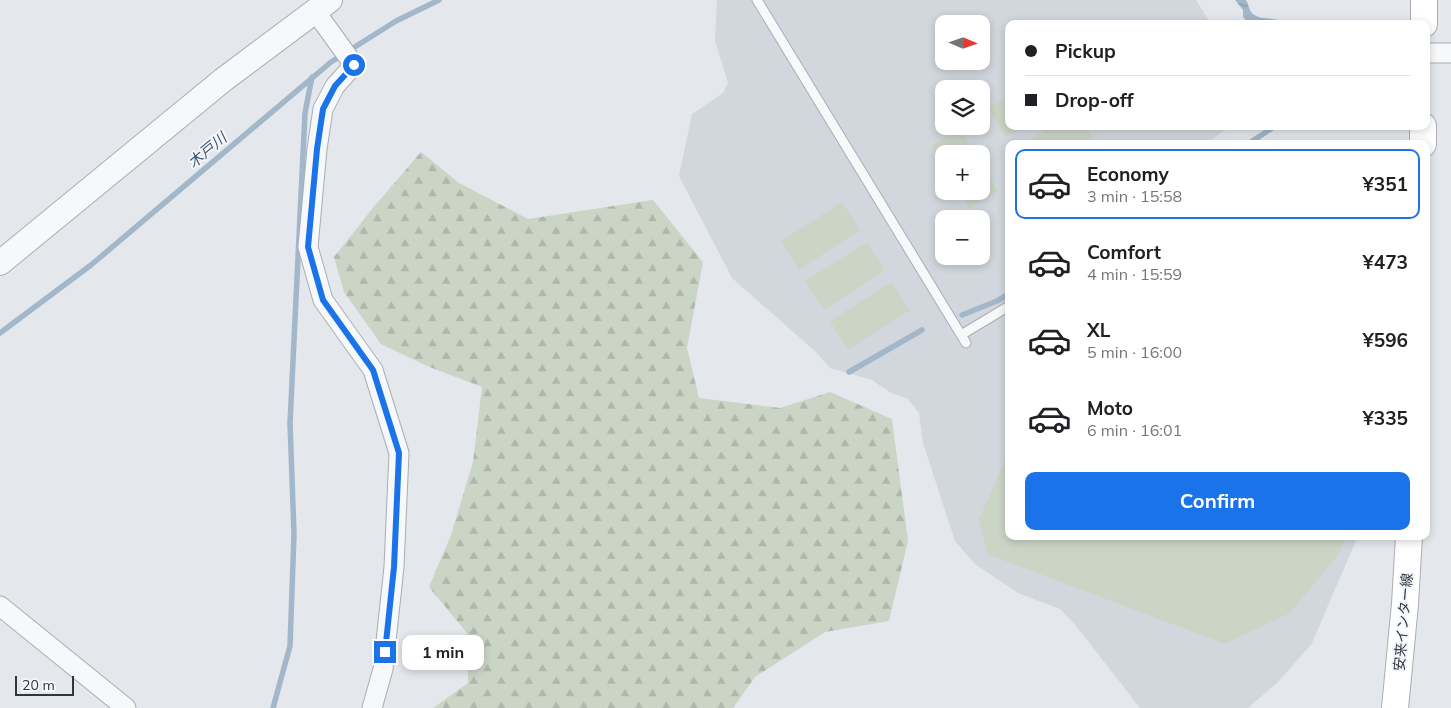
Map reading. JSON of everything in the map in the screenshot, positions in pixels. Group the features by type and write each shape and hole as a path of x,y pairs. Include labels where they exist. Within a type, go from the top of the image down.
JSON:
{"main road":[{"path":"1424,0 1424,20"},
{"name":"安来インター線","path":"1395,708 1409,540"}],"street":[{"path":"0,263 223,80 323,5 346,53 354,65 335,86 323,109 308,247 323,300 373,370 399,453 394,567 383,669 372,708"},
{"path":"1430,53 1451,53"},
{"path":"0,606 126,708"}],"lane":[{"path":"757,0 964,339 1005,309"}],"shaded area":[{"path":"717,0 1196,0 1208,20 1005,20 1005,130 1225,130 1211,140 1005,140 1005,540 1356,540 1311,645 1277,683 1248,708 1140,708 1077,627 1060,609 1018,593 975,564 955,541 923,443 919,413 908,399 891,393 872,380 830,368 815,351 732,278 679,176 692,114 723,93 728,83 715,41"}],"green space":[{"path":"1005,98 1005,130 1017,130 1006,137 990,112 990,108"},
{"path":"1045,130 1087,130 1093,139 1092,140 1030,140"},
{"path":"948,135 964,135 970,145 935,145 935,150 932,145"},
{"path":"421,152 459,183 528,219 653,200 703,262 687,348 699,398 780,408 830,392 892,419 908,541 889,621 825,632 755,677 733,708 433,708 468,683 467,633 429,587 451,535 473,462 482,387 427,366 381,344 344,292 334,257"},
{"path":"990,178 998,191 990,196"},
{"path":"964,200 983,200 969,208"},
{"path":"842,202 860,230 799,270 781,241"},
{"path":"867,242 885,270 824,310 805,281"},
{"path":"891,282 910,310 848,350 830,321"},
{"path":"1005,460 1005,540 1344,540 1338,555 1290,613 1225,644 987,554 979,519"}],"water":[{"path":"1235,0 1246,0 1251,11 1256,16 1279,20 1246,20 1243,17 1243,10"}],"waterway":[{"name":"木戸川","path":"0,333 91,265 331,62 396,21 439,0"},
{"path":"273,708 290,646 294,534 290,423 305,113 312,77"},
{"path":"1254,140 1269,130"},
{"path":"962,315 1005,296"},
{"path":"849,372 922,330"}],"route":[{"path":"354,65 335,86 323,109 317,149 308,247 323,300 373,370 399,453 394,567 385,652"}]}
